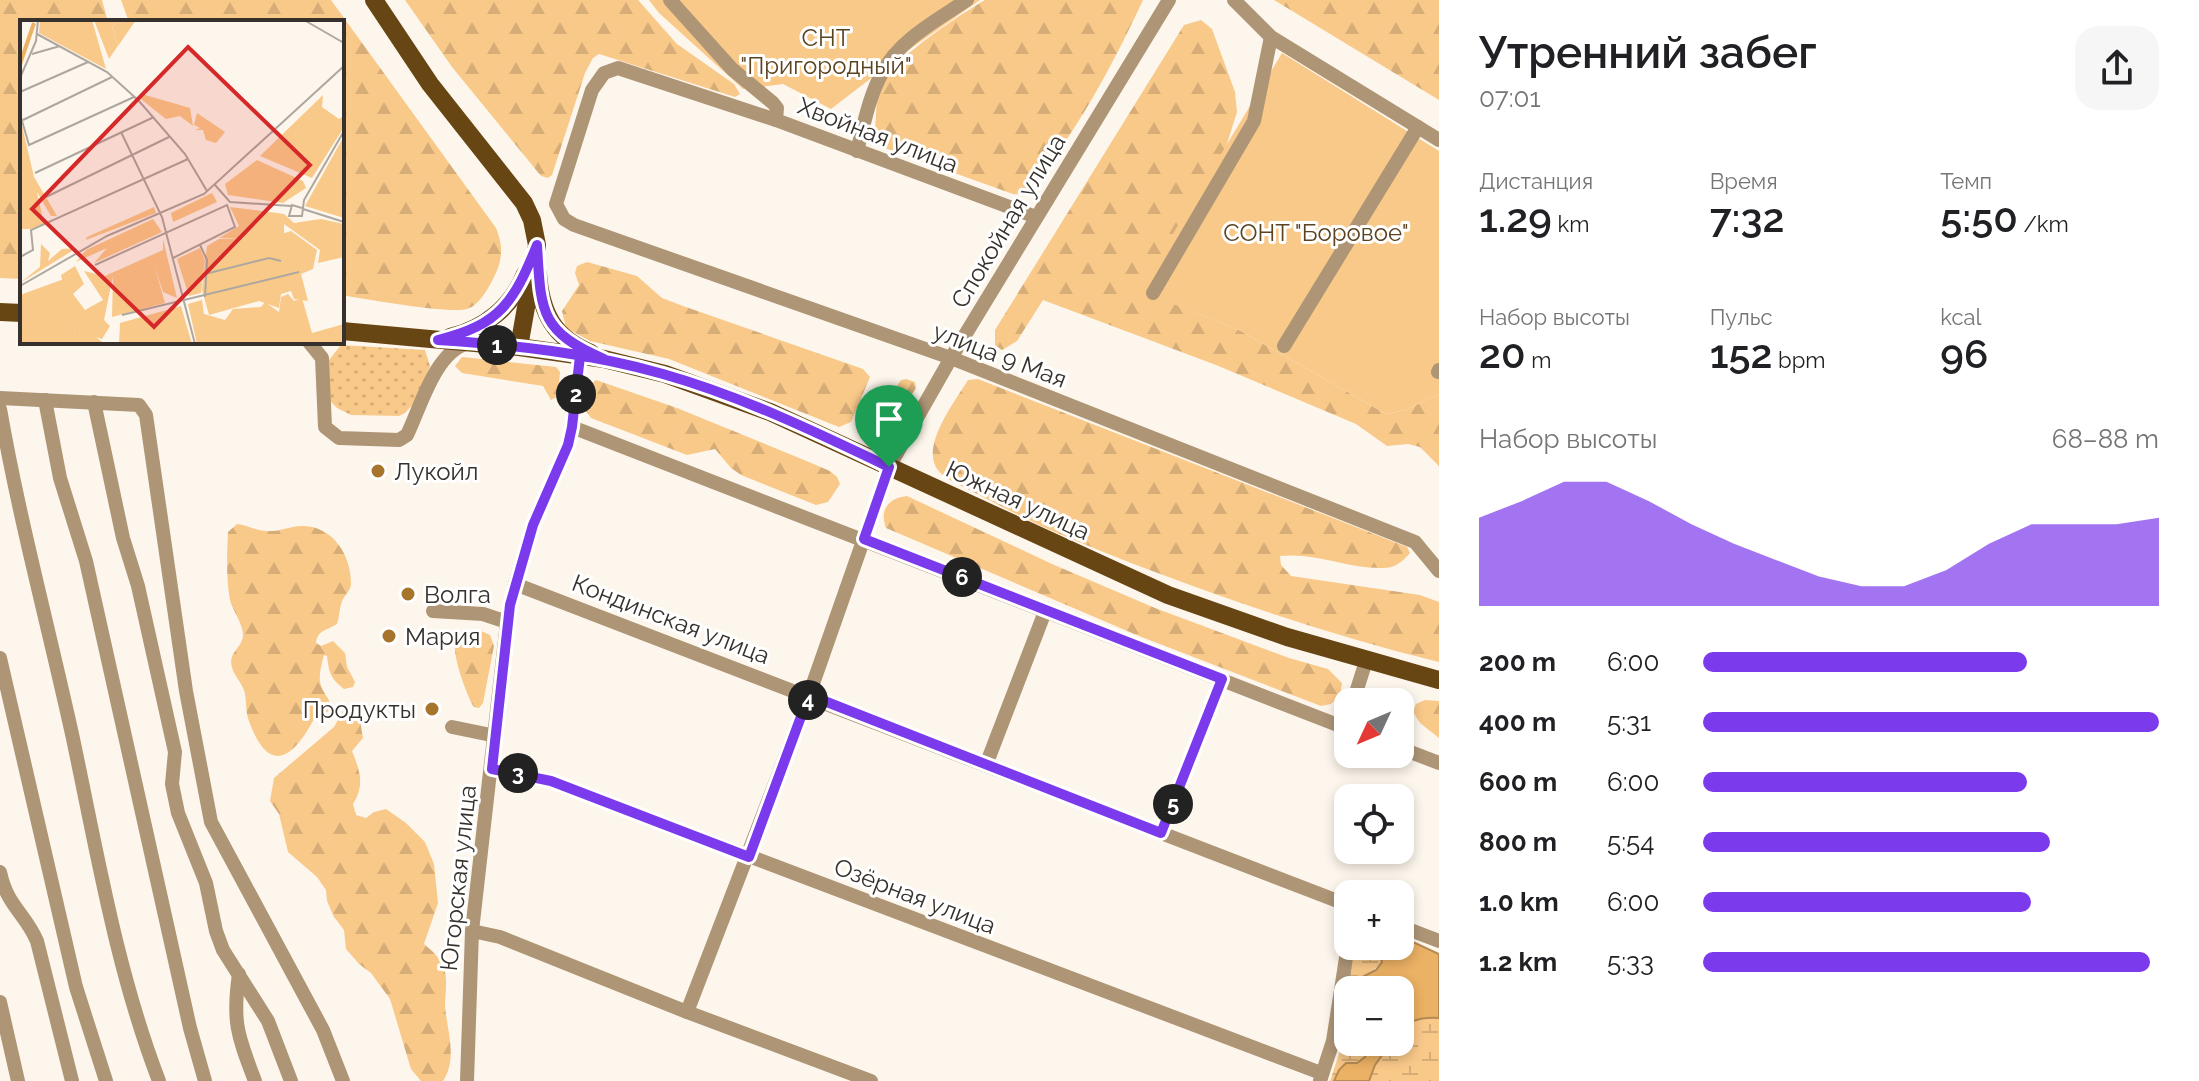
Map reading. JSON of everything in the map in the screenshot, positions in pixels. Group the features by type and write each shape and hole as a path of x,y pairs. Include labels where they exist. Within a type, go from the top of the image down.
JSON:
{"main road":[{"path":"374,0 439,95 524,203 532,220 537,245 540,296 554,329 581,349 604,359"},
{"path":"429,339 471,330 503,309 521,284 537,245"},
{"path":"519,347 537,245"},
{"path":"0,312 20,313"},
{"name":"Южная улица","path":"344,332 519,347 604,359 665,374 770,412 1168,595 1262,629 1439,680"}],"street":[{"path":"670,0 732,69 773,103 777,108 776,120"},
{"path":"857,151 883,69 909,41 967,0"},
{"name":"Спокойная улица","path":"687,1012 749,857 889,467 951,358 1169,0"},
{"path":"1234,0 1271,37 1439,140"},
{"path":"1153,293 1254,121 1271,37"},
{"name":"Хвойная улица","path":"564,219 556,197 592,90 604,73 618,68 776,120 1036,217"},
{"path":"1284,346 1418,127"},
{"name":"улица 9 Мая","path":"564,219 951,358 1415,542 1439,571"},
{"path":"429,339 438,366"},
{"path":"330,344 322,358 325,427 339,438 399,440 407,435 438,366 450,351 473,342"},
{"path":"311,344 322,358"},
{"name":"Югорская улица","path":"467,1081 472,931 507,622 533,525 562,461 572,427 580,356"},
{"path":"0,398 139,405 146,415 186,691 211,822 323,1030 343,1081"},
{"path":"45,400 60,478 86,561 174,959 205,1081"},
{"path":"94,402 175,752 173,794 206,883 223,950 268,1021 291,1081"},
{"path":"0,409 14,492 46,616 107,904 129,990 159,1081"},
{"path":"572,427 1222,679 1334,719"},
{"name":"Кондинская улица","path":"515,584 1334,900"},
{"path":"986,765 1046,609"},
{"path":"433,611 483,614 507,622"},
{"path":"0,658 76,987 106,1081"},
{"path":"1357,688 1366,661"},
{"path":"1161,833 1222,679"},
{"path":"452,727 496,736"},
{"path":"1414,753 1439,763"},
{"name":"Озёрная улица","path":"492,769 551,781 1320,1077"},
{"path":"0,872 11,903 37,941 72,1081"},
{"path":"472,931 500,937 871,1081"},
{"path":"1414,931 1439,941"},
{"path":"1320,1077 1333,1041 1346,960"},
{"path":"239,974 236,1026 255,1081"},
{"path":"0,1002 18,1081"}],"green space":[{"path":"0,0 102,0 107,20 20,20 20,279 0,278"},
{"path":"121,0 331,0 496,228 501,246 500,263 480,300 472,307 458,310 344,295 344,20 128,20"},
{"path":"405,0 638,0 677,44 734,84 740,94 735,97 599,54 593,58 585,73 552,175 548,178 541,176 452,67"},
{"name":"СНТ \"Пригородный\"","path":"649,0 980,0 831,109 783,84 743,89 659,13"},
{"path":"985,0 1143,0 1090,102 1060,150 1025,195 1013,194 879,146 873,137 878,94 886,77 910,52"},
{"path":"1274,0 1439,0 1439,100"},
{"path":"1201,20 1212,29 1235,92 1237,112 1226,147 1140,290 1241,331 1386,414 1406,410 1439,394 1439,466 1420,447 1408,444 1387,446 1356,424 1216,365 1043,300 1017,341 1002,350 995,345 995,330 1184,25"},
{"name":"СОНТ \"Боровое\"","path":"1282,53 1439,151 1439,394 1406,410 1386,414 1241,331 1139,290"},
{"path":"587,262 637,276 662,298 863,369 870,377 851,422 839,427 669,359 590,341 566,328 562,311 579,285 575,273 577,266"},
{"path":"341,345 425,350 430,366 417,400 399,416 351,415 337,408 330,401 329,360"},
{"path":"462,357 556,367 560,372 558,396 551,400 543,386 462,373 455,366"},
{"path":"978,379 1407,547 1410,553 1398,564 1387,568 1370,568 1306,556 1280,556 1281,565 1291,576 1420,595 1439,602 1439,662 1294,621 1150,570 1043,527 948,479 935,465 933,455 937,433 968,380"},
{"path":"596,380 677,408 830,471 840,484 828,502 816,505 741,475 715,449 687,455 591,418 583,407 588,387"},
{"path":"901,380 915,382 916,388 897,413 880,421 878,413"},
{"path":"907,496 1155,608 1289,658 1328,669 1342,683 1341,688 1334,688 1334,701 1321,706 1139,636 886,528 885,510 895,499"},
{"path":"237,524 263,531 304,526 324,531 338,544 348,562 351,585 342,602 337,624 321,633 316,643 321,646 333,641 345,653 347,667 355,682 353,687 344,689 339,685 324,655 320,682 331,707 315,717 299,743 282,755 273,755 265,750 257,739 248,717 244,690 232,666 232,658 243,635 230,600 227,575 228,532"},
{"path":"479,630 490,635 494,646 483,703 479,708 474,707 464,684 455,645 460,635"},
{"path":"1425,700 1439,701 1439,738 1420,723 1414,714 1416,704"},
{"path":"352,710 360,721 363,738 352,751 360,778 359,791 353,804 356,815 366,818 386,809 425,842 434,864 438,903 424,944 443,964 445,973 445,1006 451,1054 443,1081 421,1081 411,1069 390,999 371,973 346,949 344,930 334,917 326,890 317,877 288,852 279,814 270,801 274,778 334,727 343,711"},
{"path":"1352,960 1381,960 1374,970 1364,976 1349,976"},
{"path":"1426,1017 1439,1018 1439,1081 1369,1081 1382,1056 1414,1056 1414,1021"},
{"path":"1338,1056 1365,1056 1357,1063 1339,1070 1334,1081 1330,1081"}],"shaded area":[{"path":"1414,942 1439,954 1439,1018 1414,1021 1414,976 1364,976 1376,970 1382,962 1414,960"},
{"path":"1382,1056 1369,1081 1334,1081 1346,1063 1357,1063 1365,1057"}],"place":[{"name":"Лукойл","path":"378,471"},
{"name":"Волга","path":"408,594"},
{"name":"Мария","path":"389,636"},
{"name":"Продукты","path":"432,709"}],"route":[{"path":"889,467 770,412 665,374 604,359 519,347 438,340 471,330 503,309 521,284 537,245 540,296 554,329 564,339 604,359 580,356 568,445 533,525 515,584 507,622 492,769 551,781 749,857 809,695 1161,833 1222,679 864,539 889,467"}]}
